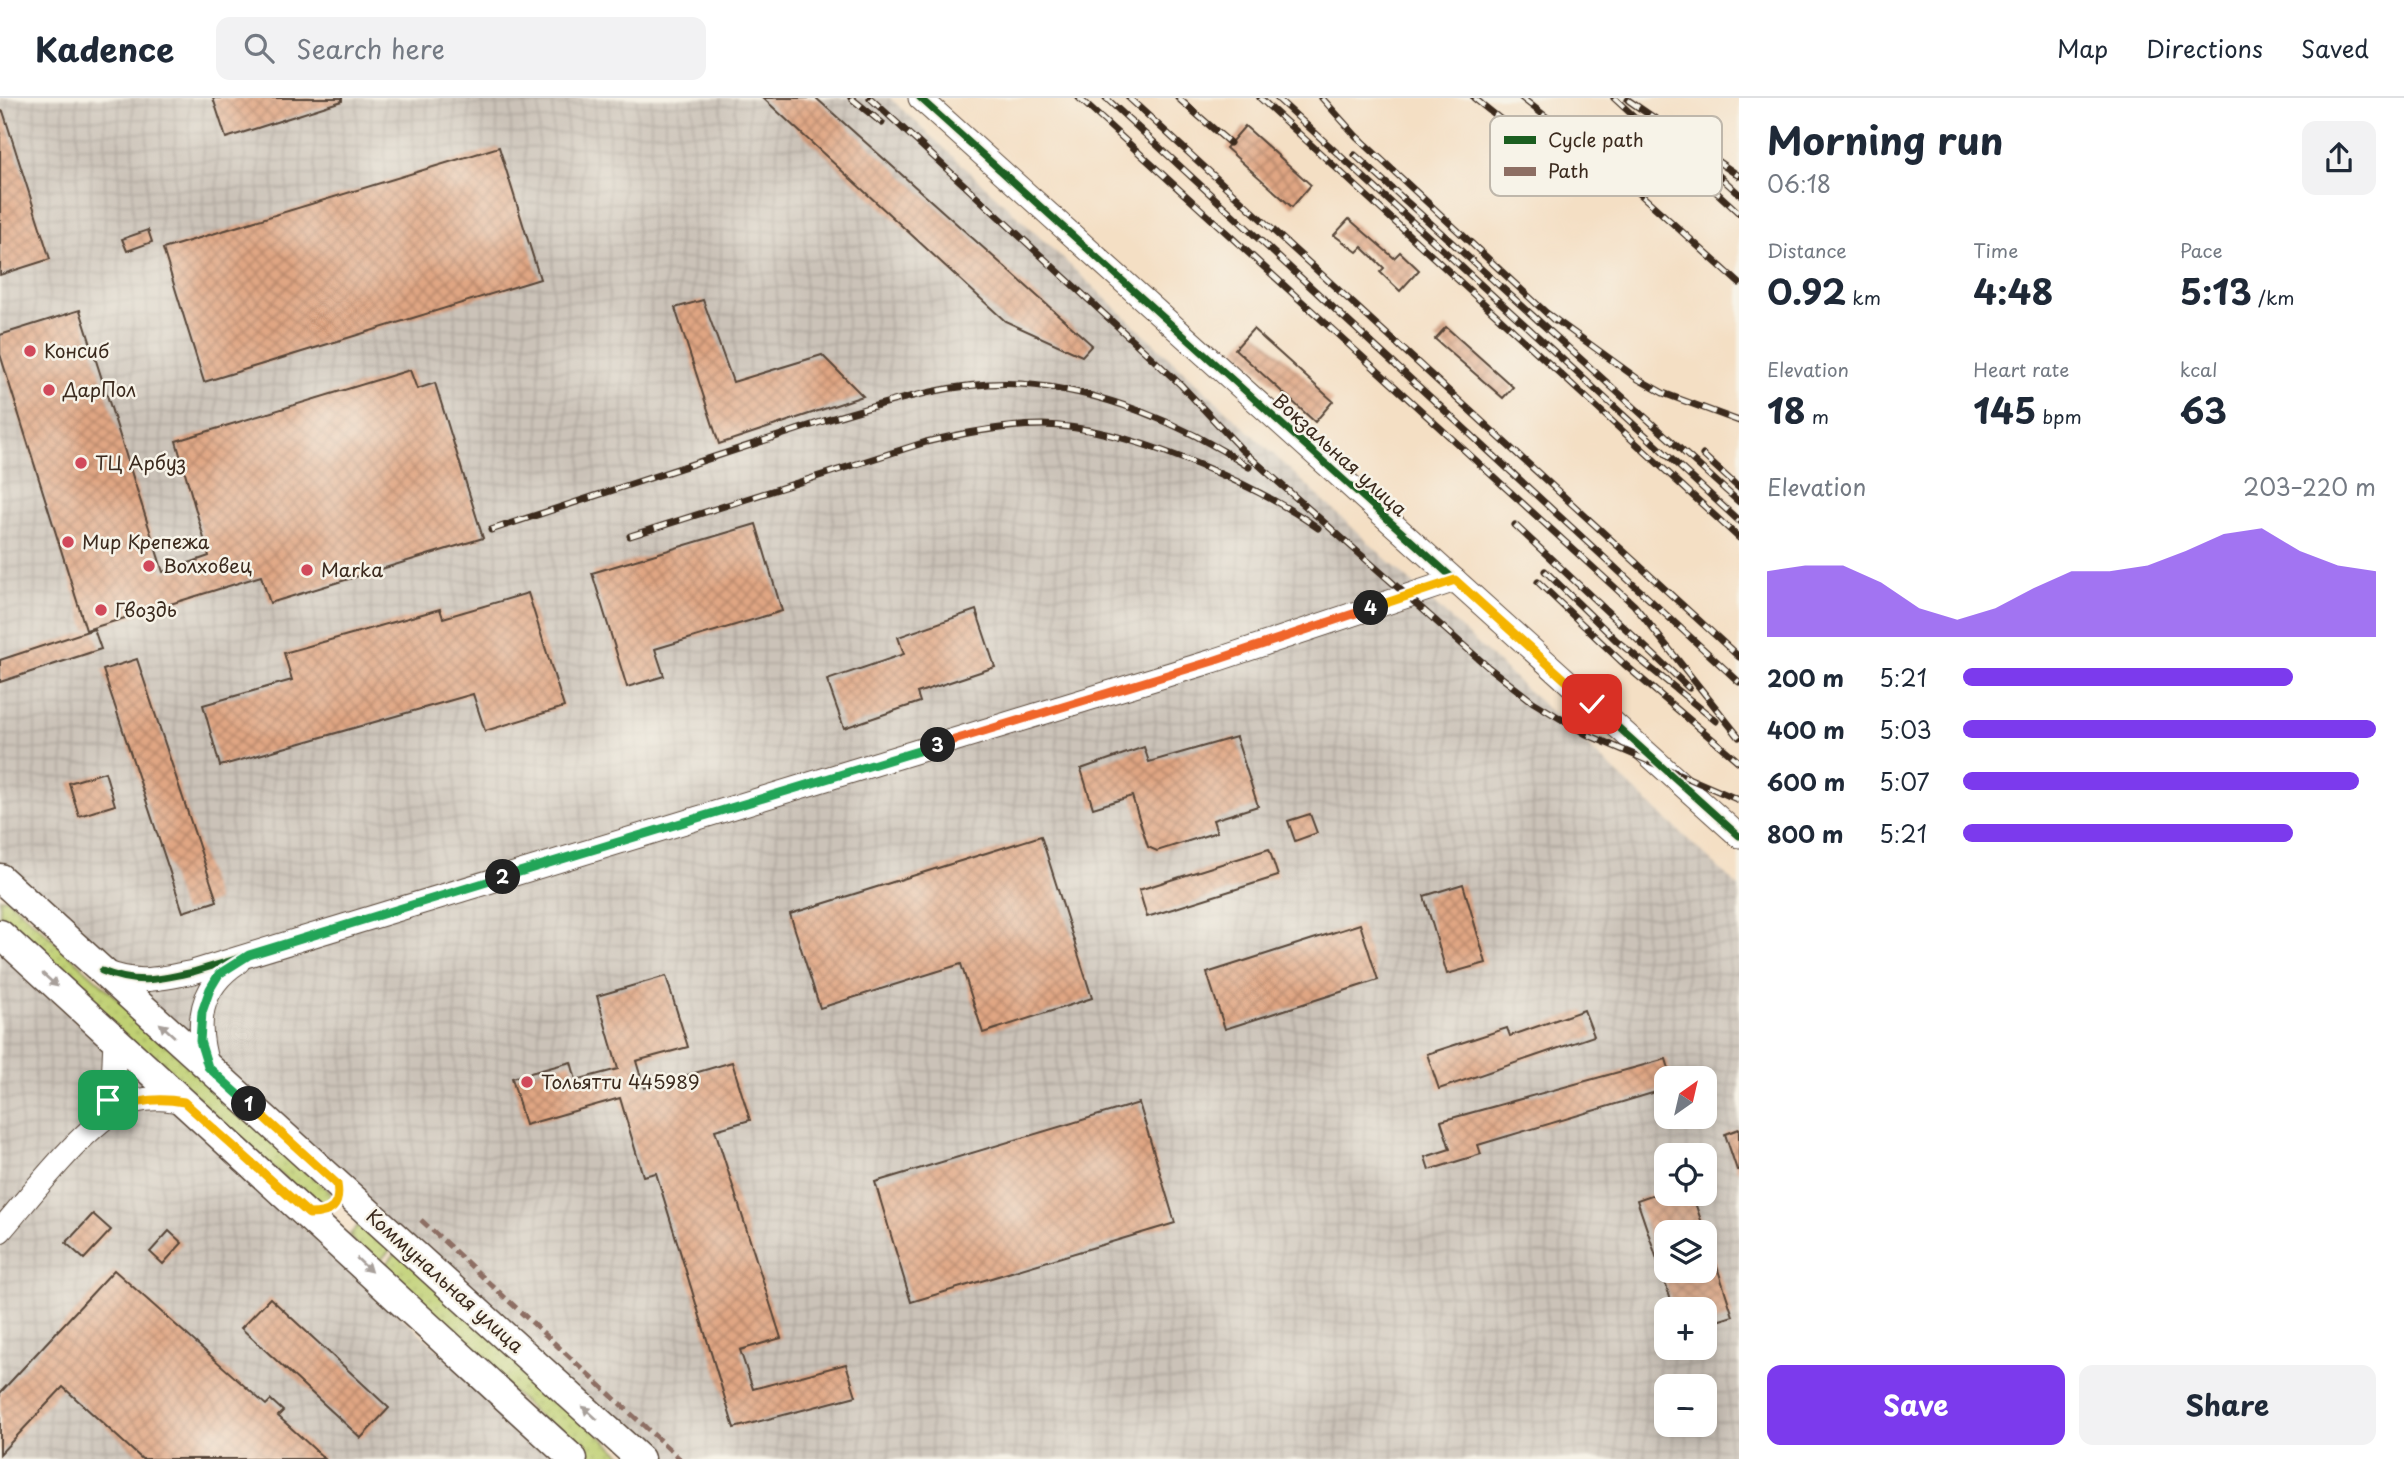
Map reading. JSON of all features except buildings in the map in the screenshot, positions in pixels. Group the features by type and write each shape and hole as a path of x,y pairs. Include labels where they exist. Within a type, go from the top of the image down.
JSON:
{"main road":[{"name":"Коммунальная улица","path":"2,881 640,1459"},
{"path":"0,934 309,1214 573,1459"},
{"path":"309,1214 324,1214 335,1208 340,1198 337,1184"},
{"path":"340,1243 340,1229 345,1219 367,1211"}],"street":[{"name":"Вокзальная улица","path":"920,98 1739,836"},
{"path":"102,971 127,981 155,980 249,955 1213,661 1455,580"},
{"path":"208,1067 200,1041 202,1012 210,989 219,974 249,955"},
{"path":"99,1121 113,1085 115,1039"},
{"path":"0,1231 99,1121 134,1102 162,1098 184,1102"}],"shaded area":[{"path":"0,98 890,98 1739,887 1739,1459 640,1459 0,871"},
{"path":"0,951 558,1459 0,1459"}],"green space":[{"path":"0,898 7,898 331,1193 328,1202 319,1209 0,923"},
{"path":"360,1223 394,1246 375,1266 349,1236"},
{"path":"398,1251 626,1459 586,1459 379,1271"}],"railway":[{"path":"851,98 882,123"},
{"path":"870,98 1181,385 1242,450 1488,667 1533,702 1586,734 1739,800"},
{"path":"1079,98 1634,605 1739,737"},
{"path":"1106,98 1739,682"},
{"path":"1129,98 1739,657"},
{"path":"1178,98 1230,143"},
{"path":"1260,98 1739,538"},
{"path":"1277,98 1739,521"},
{"path":"1322,98 1356,136 1555,321"},
{"path":"1474,98 1496,116"},
{"path":"1522,98 1545,116"},
{"path":"1614,98 1634,116"},
{"path":"1628,100 1651,116"},
{"path":"1355,155 1739,502"},
{"path":"1722,164 1739,176"},
{"path":"1722,178 1739,194"},
{"path":"1642,196 1739,283"},
{"path":"1721,196 1739,213"},
{"path":"1548,314 1638,379 1663,393 1739,421"},
{"path":"491,530 833,418 926,393 973,385 1021,384 1051,387 1111,401 1169,423 1249,467"},
{"path":"630,536 926,442 984,430 1043,425 1110,435 1186,460 1259,493 1318,528"},
{"path":"1703,455 1739,488"},
{"path":"1515,525 1689,688"},
{"path":"1545,571 1617,641 1716,721"},
{"path":"1538,582 1624,664 1739,762"}],"marked path":[{"path":"421,1220 680,1459"}],"cycle path":[{"path":"920,98 1739,836"},
{"path":"102,971 137,980 193,972 1213,661 1455,580"}],"place":[{"name":"Консиб","path":"30,351"},
{"name":"ДарПол","path":"49,390"},
{"name":"ТЦ Арбуз","path":"81,463"},
{"name":"Мир Крепежа","path":"68,542"},
{"name":"Волховец","path":"149,566"},
{"name":"Marka","path":"307,570"},
{"name":"Гвоздь","path":"101,610"},
{"name":"Тольятти 445989","path":"527,1082"}],"route":[{"path":"108,1100 99,1121 134,1102 162,1098 184,1102 309,1214 324,1214 335,1208 340,1198 337,1184 208,1067 200,1041 202,1012 210,989 219,974 249,955 1213,661 1455,580 1592,704"}]}
